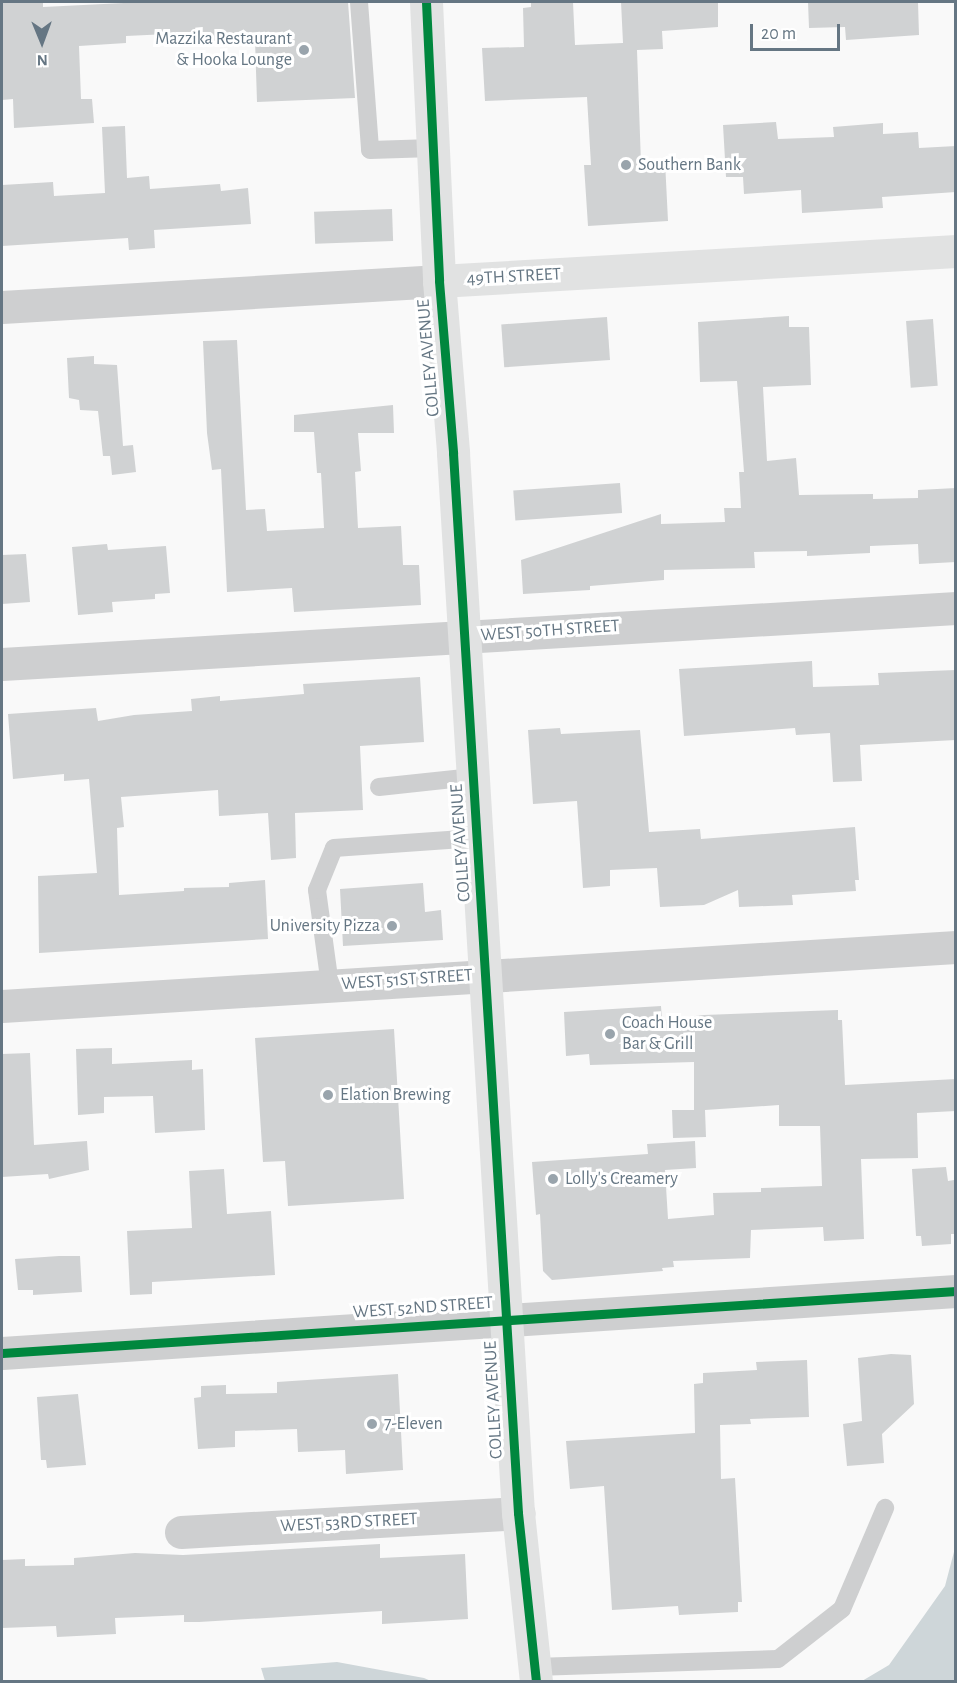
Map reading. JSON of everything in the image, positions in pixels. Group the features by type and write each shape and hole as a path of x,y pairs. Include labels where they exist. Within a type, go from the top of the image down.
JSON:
{"main road":[{"name":"COLLEY AVENUE","path":"426,2 438,281 453,453 518,1513 536,1674"},
{"name":"49TH STREET","path":"438,281 956,251"}],"street":[{"name":"49TH STREET","path":"2,307 438,281"},
{"name":"WEST 50TH STREET","path":"2,664 956,608"},
{"name":"WEST 51ST STREET","path":"2,1006 956,947"},
{"name":"WEST 52ND STREET","path":"2,1353 956,1291"},
{"name":"WEST 53RD STREET","path":"181,1532 518,1513"}],"lane":[{"path":"359,2 370,150 433,148"},
{"path":"379,787 473,777"},
{"path":"330,985 317,890 334,848 477,838"},
{"path":"536,1674 778,1659 842,1609 885,1508"}],"shaded area":[{"path":"955,1548 955,1681 862,1681 889,1665 945,1586"},
{"path":"337,1662 431,1681 265,1681 261,1668"}],"building":[{"path":"2,2 43,2 43,7 144,2 348,2 355,98 257,102 255,40 210,41 210,32 126,36 126,43 79,46 81,99 92,99 94,123 14,128 13,99 2,100"},
{"path":"573,2 575,45 623,43 621,2 718,2 718,27 662,31 663,49 637,50 641,164 665,161 668,221 588,226 584,165 591,165 587,97 485,101 482,48 524,47 523,8 531,7 531,3"},
{"path":"808,2 918,2 919,35 846,40 845,27 809,28"},
{"path":"776,122 778,139 834,137 833,127 883,123 883,134 918,132 919,148 956,146 956,192 882,197 883,208 802,213 801,190 744,194 743,177 726,177 723,125"},
{"path":"125,126 127,178 149,176 150,189 220,184 221,191 248,188 251,224 154,230 155,248 129,250 128,238 2,246 2,185 53,182 54,196 105,193 102,127"},
{"path":"392,209 393,241 315,244 314,212"},
{"path":"789,316 789,327 809,327 811,385 763,387 767,461 796,458 799,495 873,494 873,499 918,498 918,490 956,488 956,562 919,564 918,544 870,546 870,553 807,556 807,551 754,552 755,568 664,570 664,580 590,586 590,590 523,594 521,560 661,514 661,524 725,522 724,508 741,508 739,472 744,472 737,381 700,382 698,322"},
{"path":"607,317 610,360 504,367 501,324"},
{"path":"933,319 938,386 911,388 906,321"},
{"path":"237,340 246,510 265,509 267,531 324,528 321,473 317,473 314,432 294,432 294,415 393,405 394,433 358,433 361,471 355,472 358,528 401,526 403,565 419,565 421,605 294,612 292,588 227,592 221,469 212,470 207,433 203,341"},
{"path":"94,356 94,364 117,365 123,446 133,445 136,472 112,475 110,456 103,456 98,411 80,410 79,400 69,398 67,358"},
{"path":"620,483 622,513 515,520 513,490"},
{"path":"107,544 108,550 166,546 170,593 155,594 155,599 112,602 113,612 78,615 72,547"},
{"path":"26,554 30,602 2,604 2,555"},
{"path":"812,661 813,687 879,685 878,673 956,670 956,740 860,745 862,781 833,782 830,733 796,735 795,728 684,736 679,669"},
{"path":"420,677 424,742 360,746 363,810 295,813 296,858 271,860 268,813 219,816 218,790 121,797 124,827 117,828 119,895 184,891 184,888 229,887 229,883 265,880 268,939 39,953 38,876 97,873 89,779 64,781 64,774 13,779 8,714 96,708 98,721 134,715 192,711 191,699 220,696 220,701 304,694 303,684"},
{"path":"560,728 561,734 640,730 649,832 700,829 701,839 855,827 859,880 855,880 856,891 792,895 793,905 739,907 738,890 704,905 660,907 657,868 610,870 610,886 583,888 577,801 533,804 528,730"},
{"name":"University Pizza","path":"423,883 425,912 441,910 443,940 343,946 340,889"},
{"path":"661,1006 662,1020 704,1015 838,1010 838,1020 842,1020 845,1085 956,1079 956,1111 917,1113 918,1158 861,1159 864,1239 824,1241 823,1227 751,1230 750,1258 673,1261 674,1267 662,1268 663,1271 552,1280 543,1271 540,1214 536,1215 532,1162 648,1154 647,1144 695,1141 696,1168 665,1170 668,1219 714,1215 713,1193 761,1192 761,1188 822,1186 820,1126 779,1126 779,1105 705,1110 706,1137 673,1138 672,1110 694,1110 694,1062 590,1065 589,1054 566,1056 564,1012"},
{"name":"Elation Brewing","path":"394,1029 404,1199 288,1206 285,1161 263,1162 255,1038"},
{"path":"112,1048 112,1064 192,1060 192,1070 203,1069 205,1130 155,1133 153,1096 104,1097 104,1113 78,1115 76,1049"},
{"path":"30,1053 34,1145 87,1141 89,1170 49,1179 48,1174 2,1177 2,1054"},
{"path":"946,1167 948,1181 954,1180 956,1234 951,1234 951,1244 922,1246 921,1236 916,1236 912,1169"},
{"path":"224,1169 227,1214 271,1211 275,1275 152,1282 152,1294 130,1295 127,1231 192,1228 189,1171"},
{"path":"80,1256 82,1292 33,1295 33,1290 18,1290 15,1259"},
{"path":"891,1354 911,1355 914,1404 882,1434 884,1463 847,1466 843,1424 862,1421 858,1358"},
{"path":"807,1360 809,1417 750,1419 751,1424 720,1425 721,1479 735,1478 742,1602 738,1602 738,1612 679,1615 678,1606 612,1610 604,1486 570,1489 566,1441 695,1433 694,1384 703,1383 703,1373 757,1370 756,1362"},
{"path":"398,1374 403,1470 346,1474 345,1450 298,1452 297,1429 235,1431 235,1447 198,1449 194,1398 201,1397 201,1386 226,1385 226,1394 277,1393 277,1382"},
{"path":"78,1394 86,1465 47,1468 46,1460 41,1460 37,1397"},
{"path":"380,1544 380,1558 465,1554 468,1619 382,1624 382,1611 199,1622 184,1622 184,1615 115,1618 116,1634 57,1637 56,1626 2,1628 2,1560 25,1559 25,1566 74,1565 74,1558 135,1553 183,1555"}],"cycle path":[{"path":"426,2 439,281 453,453 518,1513 536,1682"},
{"path":"2,1353 956,1291"}],"place":[{"name":"Mazzika Restaurant & Hooka Lounge","path":"304,50"},
{"name":"Southern Bank","path":"626,165"},
{"name":"University Pizza","path":"392,926"},
{"name":"Coach House Bar & Grill","path":"610,1034"},
{"name":"Elation Brewing","path":"328,1095"},
{"name":"Lolly's Creamery","path":"553,1179"},
{"name":"7-Eleven","path":"372,1424"}]}
